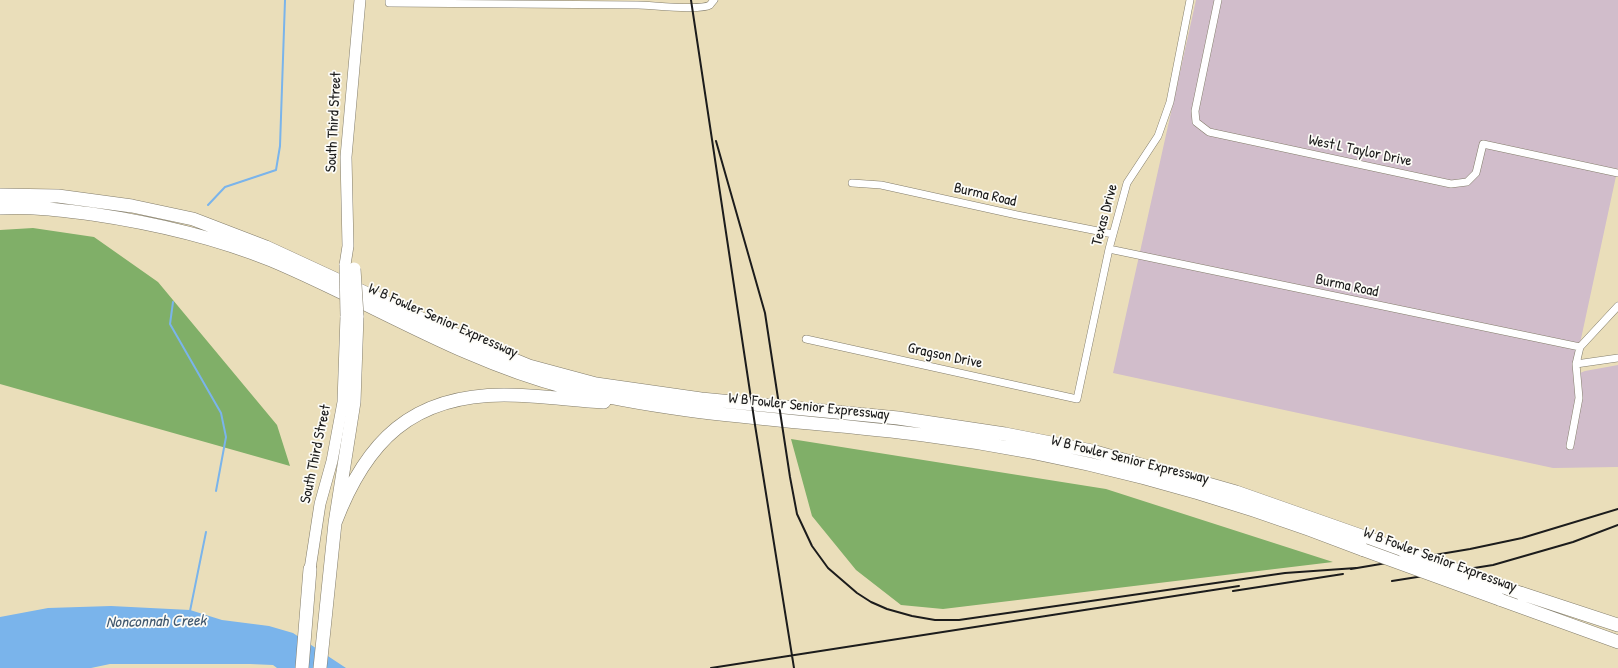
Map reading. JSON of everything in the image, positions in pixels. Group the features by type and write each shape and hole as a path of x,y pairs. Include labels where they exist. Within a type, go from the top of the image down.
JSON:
{"highway":[{"name":"W B Fowler Senior Expressway","path":"0,195 58,196 132,206 193,219 266,247 401,310 514,360 529,366 596,384 701,399 898,418 1005,434 1092,451 1236,492 1520,593 1618,625"},
{"name":"W B Fowler Senior Expressway","path":"0,208 45,208 126,219 209,239 270,260 484,360 563,386 648,405 924,435 1052,456 1117,470 1188,489 1282,520 1618,642"},
{"name":"South Third Street","path":"320,668 334,523 354,402 350,267"},
{"path":"334,523 345,495 359,470 374,449 402,424 427,409 468,398 504,395 648,405"},
{"name":"South Third Street","path":"302,668 310,569"}],"main road":[{"name":"South Third Street","path":"350,267 348,246 346,157 360,0"},
{"name":"South Third Street","path":"310,569 320,504 332,461 343,402 351,316"}],"street":[{"path":"389,2 638,4 703,7 709,5 714,0"},
{"name":"Texas Drive","path":"1078,399 1109,249 1127,183 1158,136 1170,102 1190,0"},
{"name":"West L Taylor Drive","path":"1218,0 1195,111 1196,122 1209,132 1451,184 1467,182 1476,173 1483,144 1618,173"},
{"name":"Burma Road","path":"852,183 881,185 1016,215 1113,234"},
{"name":"Burma Road","path":"1109,249 1580,347"},
{"path":"1570,446 1579,398 1576,364 1580,347 1618,306"},
{"name":"Gragson Drive","path":"806,339 1078,399"},
{"path":"1576,364 1618,358"}],"shaded area":[{"path":"1196,0 1618,0 1618,167 1573,376 1585,371 1618,365 1618,467 1553,468 1113,373"}],"green space":[{"path":"33,228 94,237 158,282 277,425 290,466 0,384 0,230"},
{"path":"791,439 1106,489 1333,562 943,609 901,605 856,570 812,516"}],"water":[{"name":"Nonconnah Creek","path":"111,606 190,610 222,620 269,626 293,633 346,668 277,668 273,665 250,664 110,664 91,668 0,668 0,617 48,608"}],"waterway":[{"path":"208,205 225,187 276,170 280,146 285,0"},
{"path":"173,302 170,324 221,413 226,437 216,491"},
{"name":"Nonconnah Creek","path":"190,611 206,532"}],"railway":[{"path":"691,0 755,425 794,668"},
{"path":"716,141 765,313 797,514 812,546 828,568 857,593 871,602 887,609 912,616 935,620 959,620 1285,573 1356,568"},
{"path":"1351,569 1470,549 1522,538 1618,509"},
{"path":"1392,581 1493,565 1573,542 1618,525"},
{"path":"1233,591 1343,574"},
{"path":"711,668 1239,586"}]}
